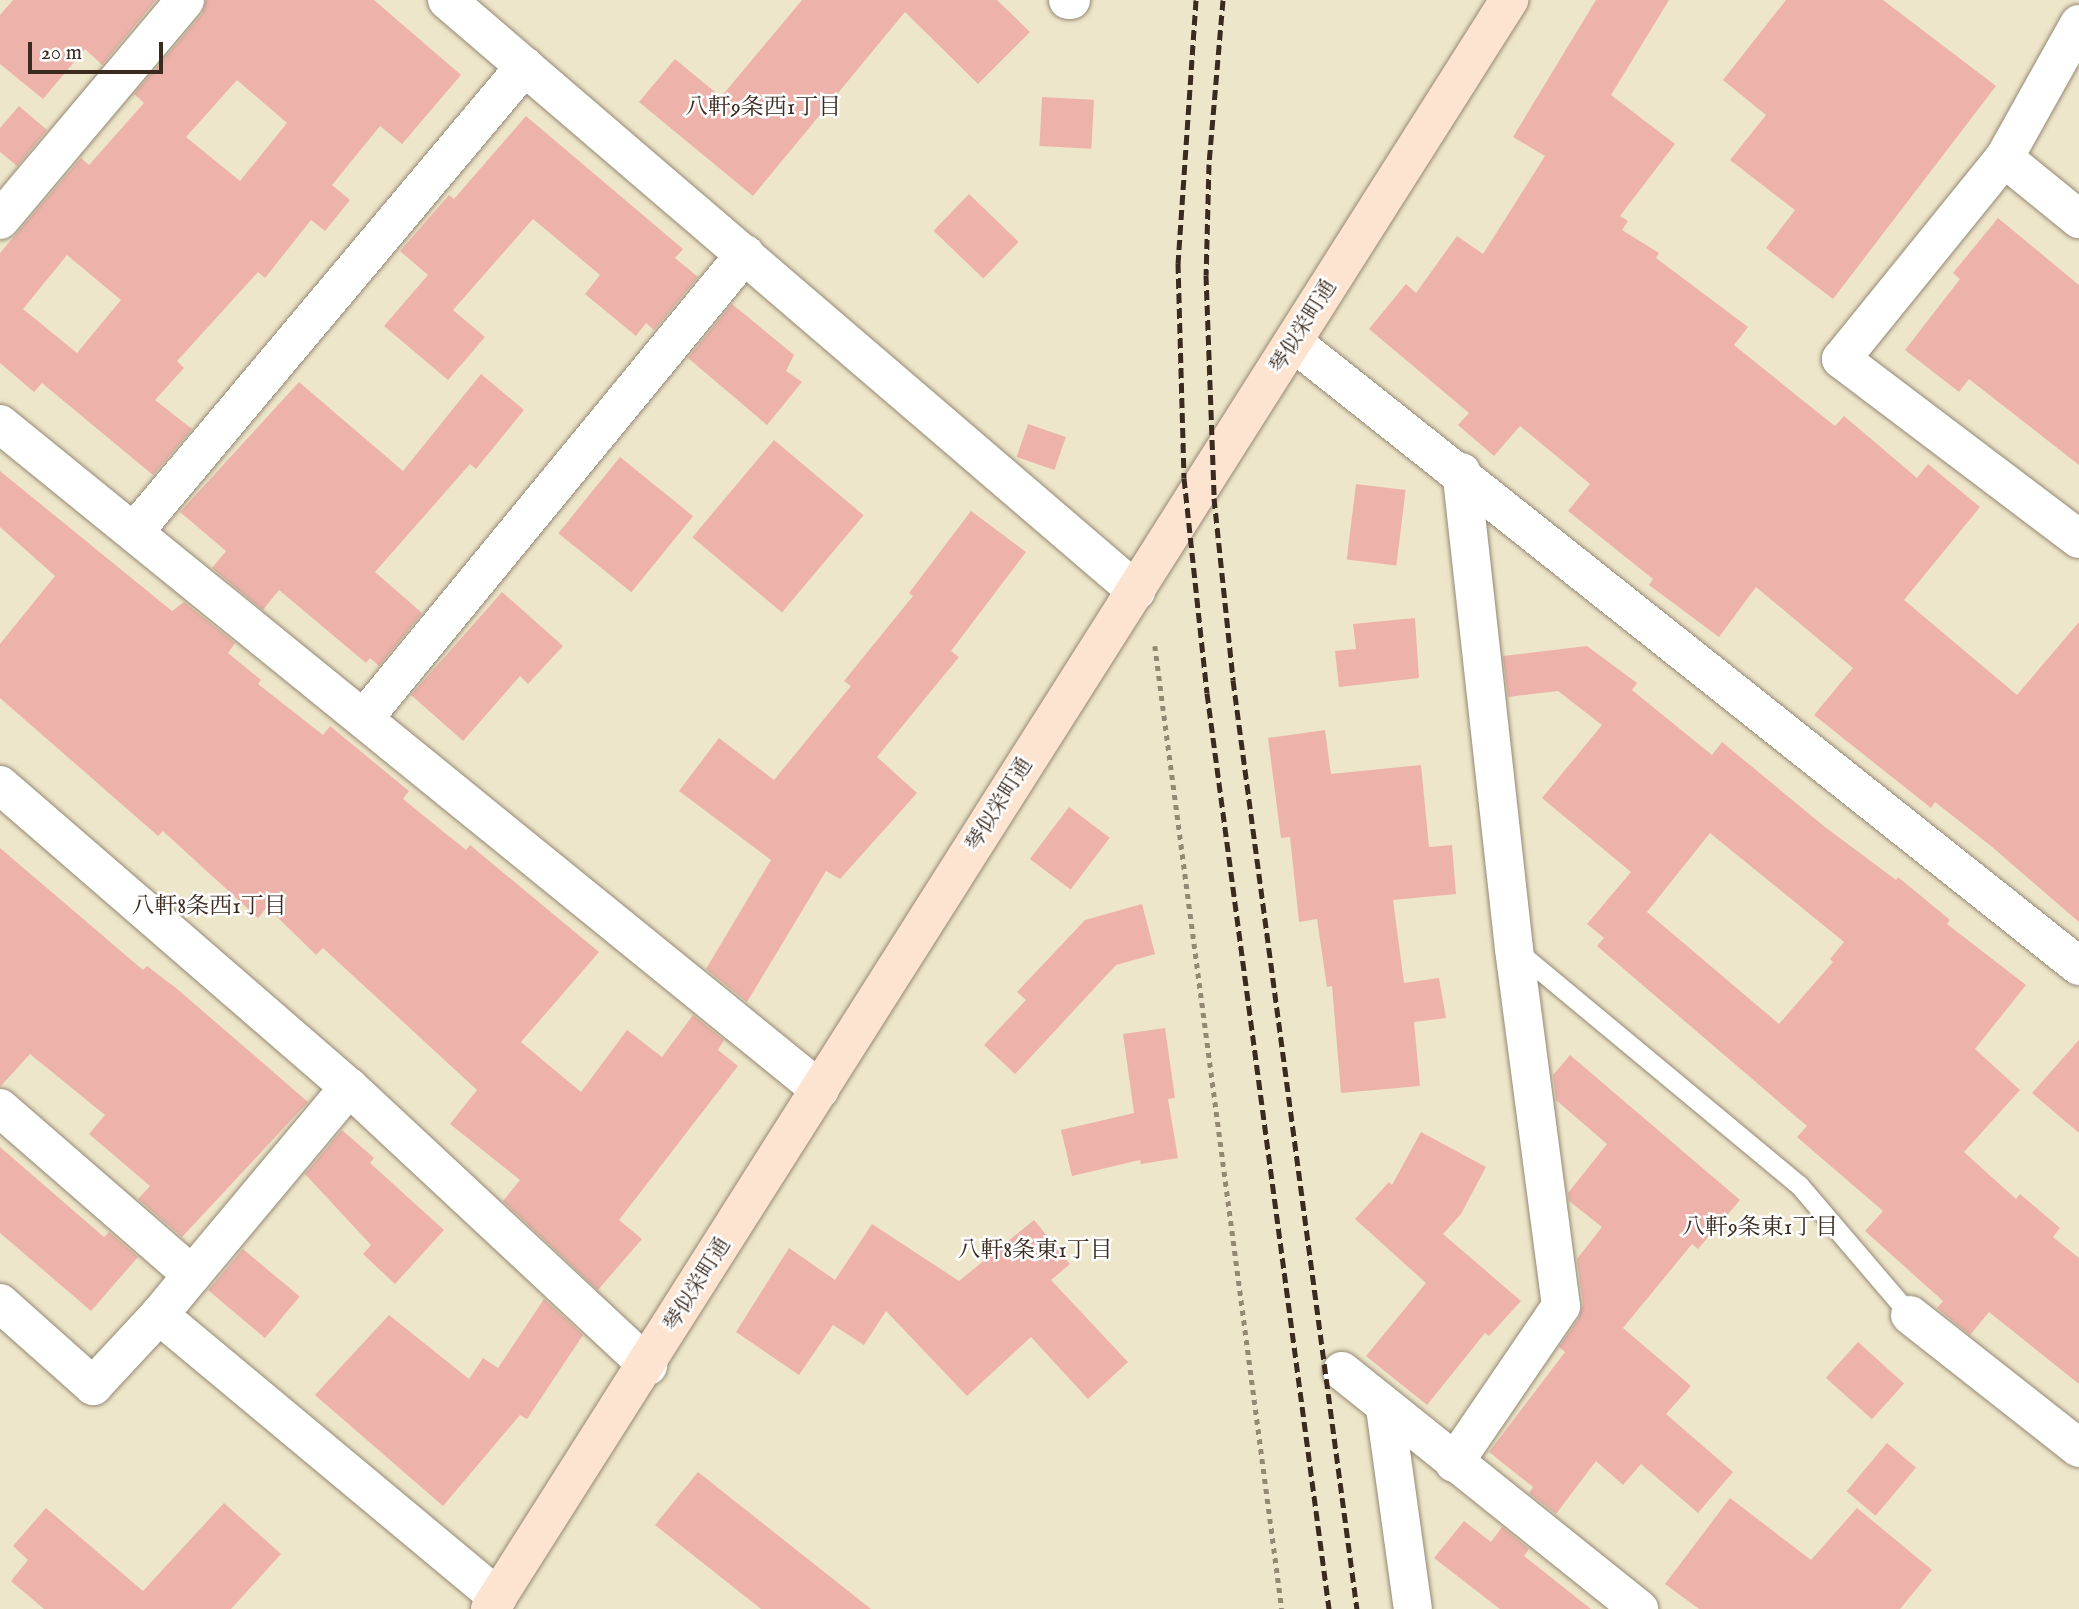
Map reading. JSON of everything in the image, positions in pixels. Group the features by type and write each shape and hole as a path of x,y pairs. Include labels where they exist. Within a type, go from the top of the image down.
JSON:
{"main road":[{"name":"琴似栄町通","path":"494,1603 648,1366 1509,0"}],"street":[{"path":"0,220 185,0"},
{"path":"447,0 1136,591"},
{"path":"2079,24 2004,158 1841,359 2079,539"},
{"path":"134,532 525,66"},
{"path":"2004,158 2079,219"},
{"path":"365,717 745,254"},
{"path":"1294,343 1461,472 2079,966"},
{"path":"0,424 365,717 820,1090"},
{"path":"1454,1463 1562,1306 1514,949 1461,472"},
{"path":"0,785 349,1087 648,1366"},
{"path":"0,1303 93,1386 159,1315 349,1087"},
{"path":"0,1108 192,1275"},
{"path":"159,1315 494,1603"},
{"path":"1910,1315 2079,1448"},
{"path":"1342,1371 1639,1609"},
{"path":"1385,1408 1413,1609"}],"lane":[{"path":"1514,949 1799,1185 1910,1315"}],"path":[{"path":"1155,646 1282,1609"}],"building":[{"path":"13,0 156,0 102,65 85,49 43,99 0,64 0,15"},
{"path":"206,0 374,0 461,75 402,144 380,126 332,185 350,200 325,231 311,220 265,278 258,272 177,361 184,368 155,400 192,429 153,475 42,383 34,392 0,363 0,253 81,158 89,165 144,103 134,94 202,14","holes":["237,80 287,123 240,181 186,137","67,255 121,300 77,353 23,309"]},
{"path":"802,0 997,0 1030,32 978,84 905,12 753,196 639,102 675,59 721,97"},
{"path":"1596,0 1669,0 1611,95 1675,144 1620,216 1628,221 1622,230 1659,253 1656,258 1748,327 1734,345 1835,426 1844,416 1917,478 1928,464 1980,507 1904,600 2017,695 2079,622 2079,922 1935,802 1931,808 1814,715 1853,668 1756,587 1719,637 1649,585 1653,579 1568,511 1590,484 1520,426 1494,456 1458,425 1469,413 1369,329 1406,284 1416,293 1457,236 1483,254 1545,156 1513,137"},
{"path":"1786,0 1883,0 1996,86 1833,299 1766,248 1795,210 1730,160 1766,115 1723,80"},
{"path":"1042,97 1094,100 1091,149 1039,146"},
{"path":"19,106 47,130 17,166 0,152 0,128"},
{"path":"526,116 683,249 675,258 698,277 654,330 646,323 636,336 585,294 600,275 533,219 453,310 485,337 448,380 384,326 428,275 400,251 449,195 454,199"},
{"path":"969,194 1019,242 983,279 934,231"},
{"path":"1998,218 2079,285 2079,465 1969,379 1959,392 1905,350 1960,279 1953,273"},
{"path":"732,304 794,355 786,371 802,382 767,425 688,358"},
{"path":"481,374 524,410 476,469 470,464 375,572 422,613 379,666 370,658 366,663 279,590 263,610 212,568 226,551 180,512 299,382 403,471"},
{"path":"1028,424 1066,437 1054,470 1017,457"},
{"path":"774,440 864,515 782,612 692,537"},
{"path":"620,457 693,516 631,592 558,533"},
{"path":"0,471 172,611 184,602 235,643 228,653 261,680 258,684 323,735 330,726 409,791 403,799 466,850 470,845 599,952 521,1042 581,1092 627,1030 662,1057 693,1015 724,1040 718,1050 738,1066 619,1220 642,1239 598,1290 503,1201 520,1180 450,1124 477,1090 323,948 316,955 267,907 258,918 163,831 158,836 0,698 0,644 55,576 0,527"},
{"path":"1356,484 1406,490 1396,566 1347,559"},
{"path":"971,511 1026,552 951,651 959,657 877,757 917,793 840,879 826,871 747,1002 706,969 771,860 679,791 719,738 774,780 851,686 844,681 913,596 909,593"},
{"path":"502,592 563,646 528,684 520,676 463,741 411,695"},
{"path":"1415,618 1419,678 1339,687 1335,651 1356,649 1353,624"},
{"path":"1587,646 1637,683 1632,690 1712,755 1722,742 1825,827 1896,880 1898,877 1950,920 1947,924 2026,985 1975,1049 2020,1090 1964,1152 2016,1199 2020,1194 2060,1228 2053,1237 2079,1258 2079,1384 1989,1312 1970,1335 1937,1308 1943,1301 1865,1231 1883,1211 1797,1137 1807,1126 1597,946 1604,938 1587,924 1631,872 1542,798 1602,725 1558,691 1508,697 1503,656","holes":["1710,833 1844,942 1830,959 1833,962 1779,1024 1647,912"]},
{"path":"1325,730 1331,774 1421,765 1429,847 1452,845 1456,894 1393,900 1404,983 1439,978 1446,1018 1414,1022 1420,1086 1341,1093 1332,986 1327,987 1317,919 1299,922 1290,837 1281,838 1268,738"},
{"path":"1069,807 1110,838 1071,890 1030,859"},
{"path":"0,848 143,970 147,966 176,988 308,1102 182,1237 138,1199 150,1186 89,1134 105,1115 30,1054 0,1087"},
{"path":"1142,904 1155,954 1116,965 1015,1074 984,1045 1026,1000 1017,992 1085,920"},
{"path":"1165,1028 1175,1098 1168,1099 1178,1158 1141,1164 1140,1160 1072,1176 1061,1130 1134,1113 1123,1034"},
{"path":"2079,1040 2079,1133 2032,1093"},
{"path":"1570,1055 1740,1200 1698,1249 1692,1244 1623,1328 1691,1386 1666,1414 1733,1472 1698,1513 1641,1464 1623,1485 1596,1461 1556,1514 1529,1493 1533,1487 1489,1452 1565,1352 1559,1347 1579,1318 1583,1304 1577,1259 1602,1227 1569,1201 1568,1193 1607,1144 1556,1100 1553,1075"},
{"path":"342,1130 374,1158 370,1163 444,1230 395,1284 363,1254 371,1245 305,1174"},
{"path":"1421,1132 1486,1167 1461,1214 1443,1234 1521,1301 1489,1336 1485,1333 1427,1405 1366,1356 1426,1283 1355,1219 1389,1182 1392,1185"},
{"path":"0,1147 104,1237 109,1232 138,1257 91,1311 0,1233"},
{"path":"1034,1220 1070,1264 1051,1280 1128,1362 1088,1399 1031,1337 967,1396 886,1311 864,1345 833,1325 799,1375 736,1332 789,1248 835,1280 872,1224 959,1281"},
{"path":"243,1249 300,1297 265,1338 208,1290"},
{"path":"544,1299 583,1335 527,1419 520,1415 443,1506 315,1395 389,1315 469,1379 483,1358 498,1368"},
{"path":"1858,1342 1904,1383 1872,1419 1826,1378"},
{"path":"1887,1443 1916,1467 1876,1516 1847,1491"},
{"path":"698,1472 871,1609 761,1609 655,1525"},
{"path":"1730,1498 1811,1560 1857,1508 1932,1570 1900,1609 1699,1609 1665,1584"},
{"path":"224,1503 281,1554 231,1609 44,1609 11,1581 28,1560 13,1546 46,1508 143,1591"},
{"path":"1464,1521 1491,1542 1502,1527 1529,1549 1524,1556 1591,1609 1500,1609 1434,1558"}],"railway":[{"path":"1196,0 1178,263 1184,478 1207,693 1329,1609"},
{"path":"1223,0 1209,164 1206,275 1214,498 1233,680 1357,1609"}],"district":[{"name":"八軒9条西1丁目","path":"763,108"},
{"name":"八軒8条西1丁目","path":"209,907"},
{"name":"八軒9条東1丁目","path":"1760,1228"},
{"name":"八軒8条東1丁目","path":"1035,1251"}]}
